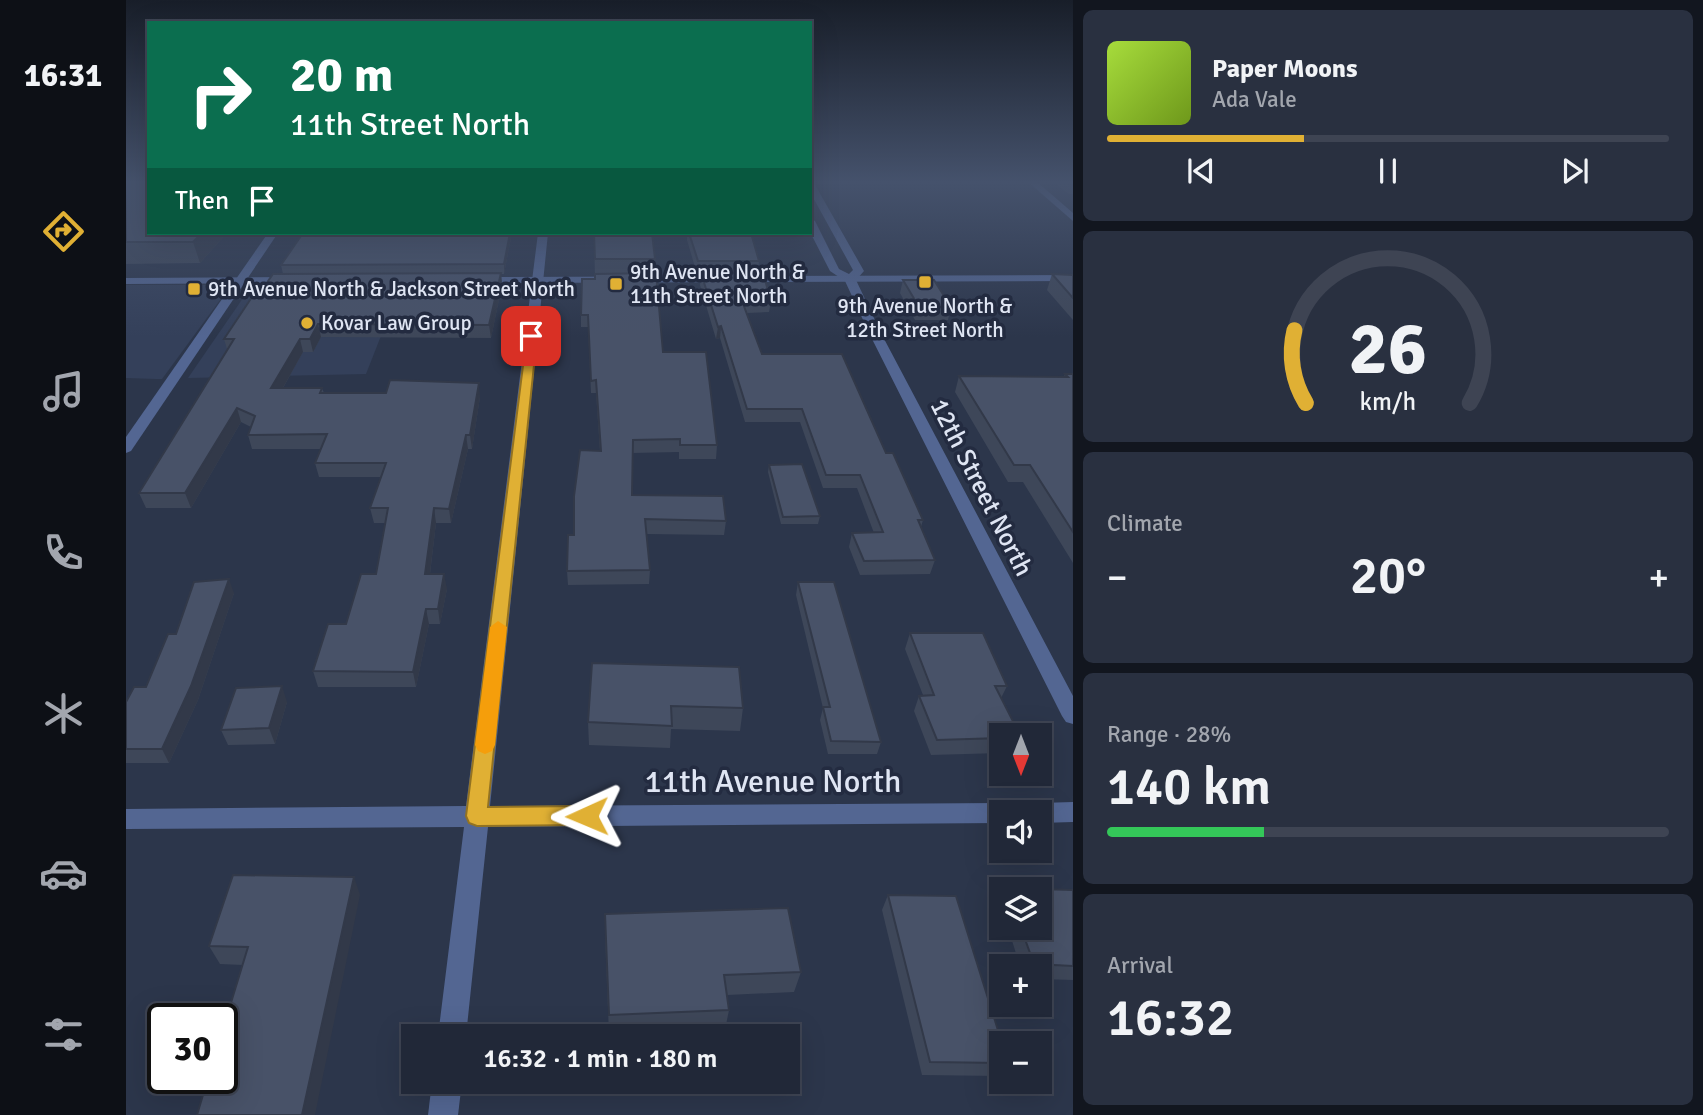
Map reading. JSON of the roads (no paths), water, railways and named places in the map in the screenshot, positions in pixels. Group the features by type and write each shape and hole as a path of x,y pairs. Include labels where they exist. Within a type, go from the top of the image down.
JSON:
{"street":[{"name":"12th Street North","path":"816,233 835,271 850,279 876,335 1073,716"},
{"name":"12th Street North","path":"838,233 859,271 850,279"},
{"path":"126,448 272,235"},
{"path":"453,1024 543,235"},
{"path":"472,280 1073,278"},
{"path":"126,281 308,280"},
{"path":"1052,813 1073,812"},
{"name":"11th Avenue North","path":"126,819 989,813"},
{"path":"443,1115 446,1094"}],"place":[{"name":"9th Avenue North & 12th Street North","path":"925,282"},
{"name":"9th Avenue North & 11th Street North","path":"616,284"},
{"name":"9th Avenue North & Jackson Street North","path":"194,289"},
{"name":"Kovar Law Group","path":"307,323"}]}
